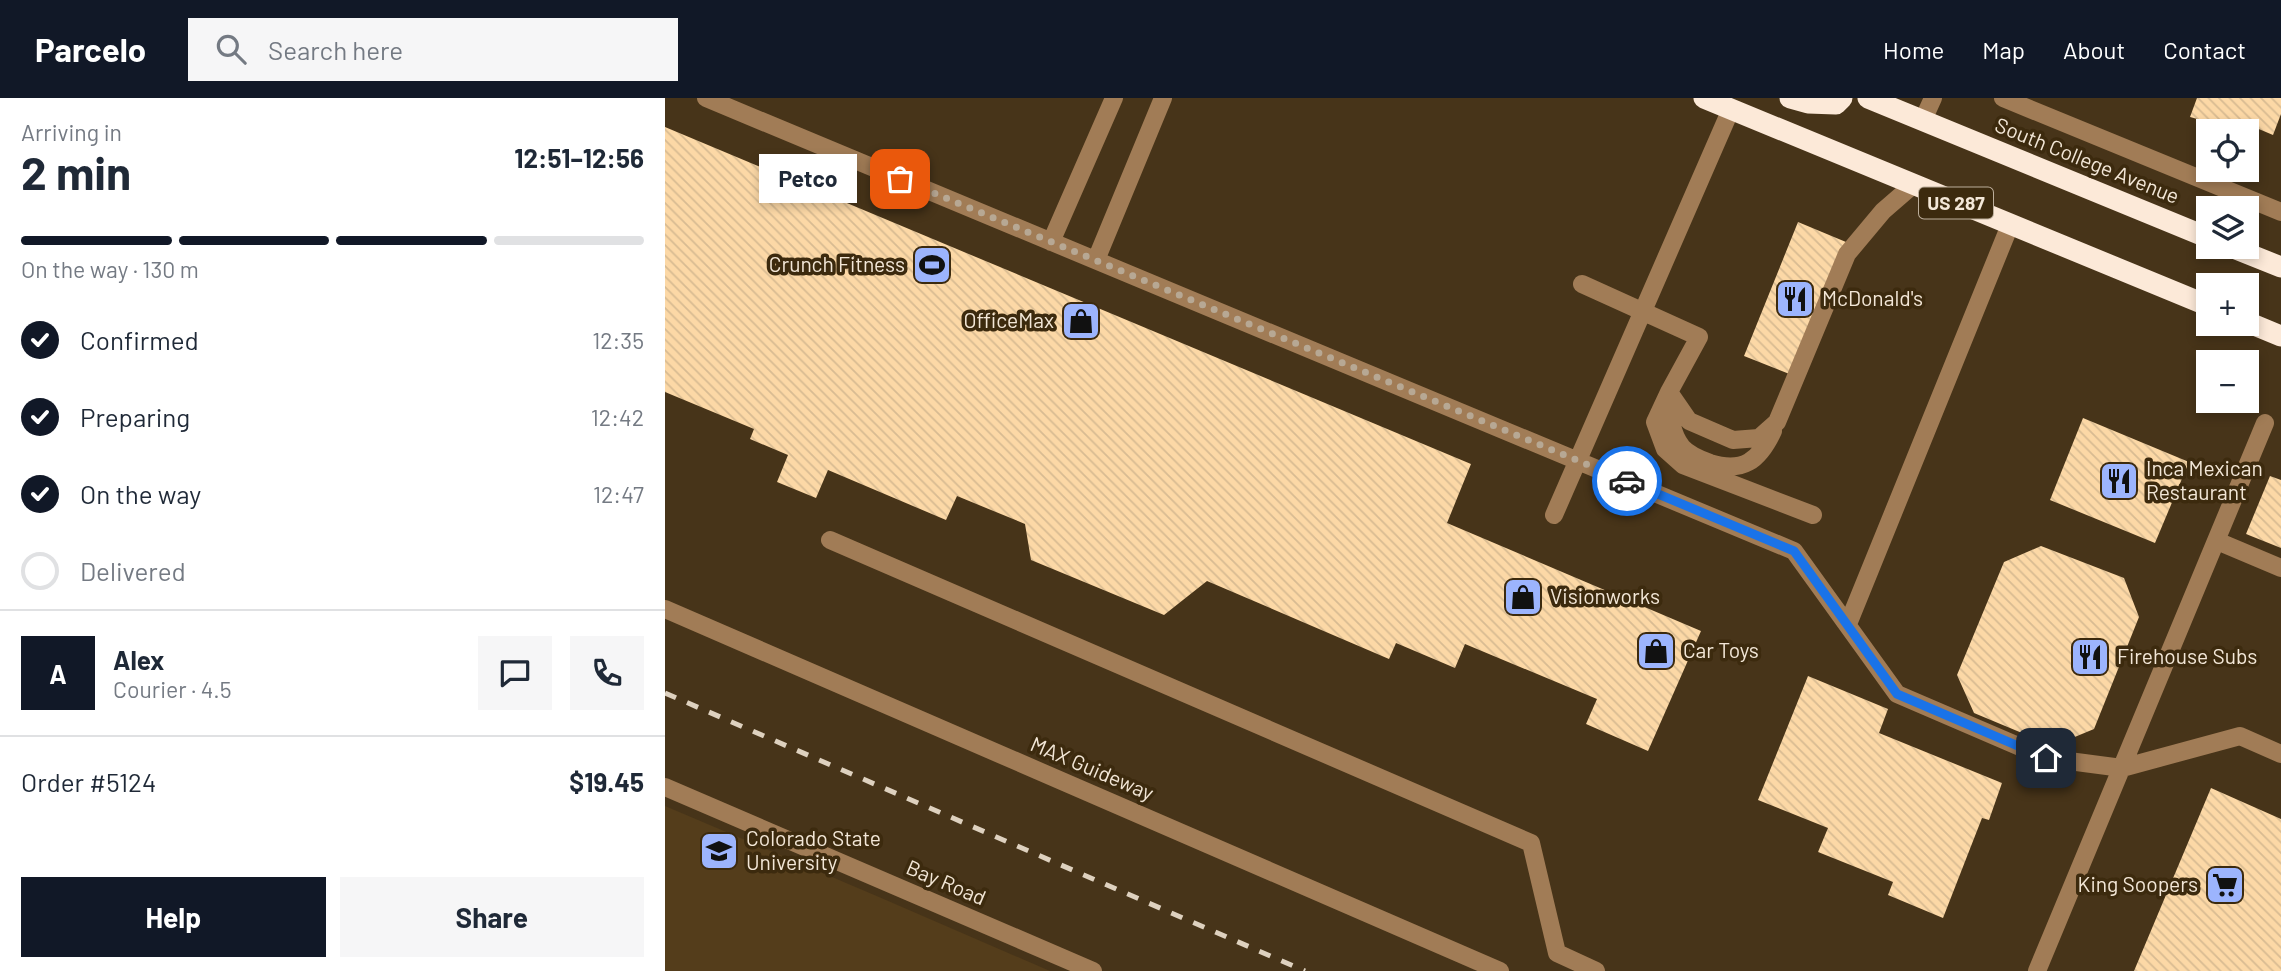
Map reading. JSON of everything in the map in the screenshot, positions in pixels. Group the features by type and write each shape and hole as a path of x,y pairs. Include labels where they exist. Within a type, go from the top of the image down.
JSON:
{"highway":[{"name":"US 287","path":"1704,98 1740,104 1913,186 2196,301"},
{"path":"1790,98 1808,103 1836,104 1842,98"},
{"name":"South College Avenue","path":"1868,98 2196,233"},
{"path":"2259,258 2281,267"},
{"path":"2259,327 2281,336"}],"street":[{"path":"706,98 1794,551 1897,694 2046,758 2122,768 2240,736 2281,754"},
{"path":"1051,242 1114,98"},
{"path":"1095,260 1163,98"},
{"path":"1923,120 1933,98"},
{"path":"2003,98 2281,212"},
{"path":"1554,515 1644,311 1740,104"},
{"path":"1669,392 1671,424 1683,447 1704,460 1728,468 1750,463 1766,446 1847,254 1882,211 1913,186"},
{"path":"1848,624 2010,225"},
{"path":"1581,284 1699,337 1655,422 1665,449 1683,465 1813,514"},
{"path":"1669,392 1689,421 1733,440 1759,438 1777,422"},
{"path":"2037,971 2265,423"},
{"path":"830,540 1531,843 1557,953 1596,971"},
{"path":"2217,541 2281,568"},
{"name":"MAX Guideway","path":"665,609 1500,971"},
{"name":"Bay Road","path":"665,787 1093,971"}],"shaded area":[{"name":"Colorado State University","path":"665,806 879,897 1050,971 665,971"}],"building":[{"path":"2197,98 2281,98 2281,114 2273,135 2259,129 2259,119 2190,117"},
{"path":"665,127 1471,464 1447,523 1701,631 1648,751 1586,724 1597,699 1465,644 1455,668 1396,643 1389,659 1207,581 1164,615 1031,560 1025,524 957,496 946,520 828,470 816,498 777,482 788,455 750,439 754,429 665,392"},
{"name":"McDonald's","path":"1798,222 1846,242 1792,375 1744,356"},
{"name":"Inca Mexican Restaurant","path":"2083,418 2189,462 2155,543 2050,500"},
{"path":"2270,476 2281,480 2281,548 2246,534"},
{"path":"2041,546 2124,578 2139,617 2094,729 2053,746 1974,713 1957,675 2004,562"},
{"path":"1808,676 1888,709 1879,733 2002,783 1989,820 1982,818 1943,918 1888,895 1893,882 1818,852 1828,828 1758,800"},
{"name":"King Soopers","path":"2211,788 2281,819 2281,971 2134,971"}],"railway":[{"path":"665,693 1305,971"}],"way so far":[{"path":"900,179 1627,481"}],"place":[{"name":"Petco","path":"900,179"},
{"name":"Crunch Fitness","path":"932,265"},
{"name":"McDonald's","path":"1795,299"},
{"name":"OfficeMax","path":"1081,321"},
{"name":"Inca Mexican Restaurant","path":"2119,481"},
{"name":"Visionworks","path":"1523,597"},
{"name":"Car Toys","path":"1656,651"},
{"name":"Firehouse Subs","path":"2090,657"},
{"name":"Colorado State University","path":"719,851"},
{"name":"King Soopers","path":"2225,885"}],"route":[{"path":"1627,481 1794,551 1897,694 2046,758"}]}
